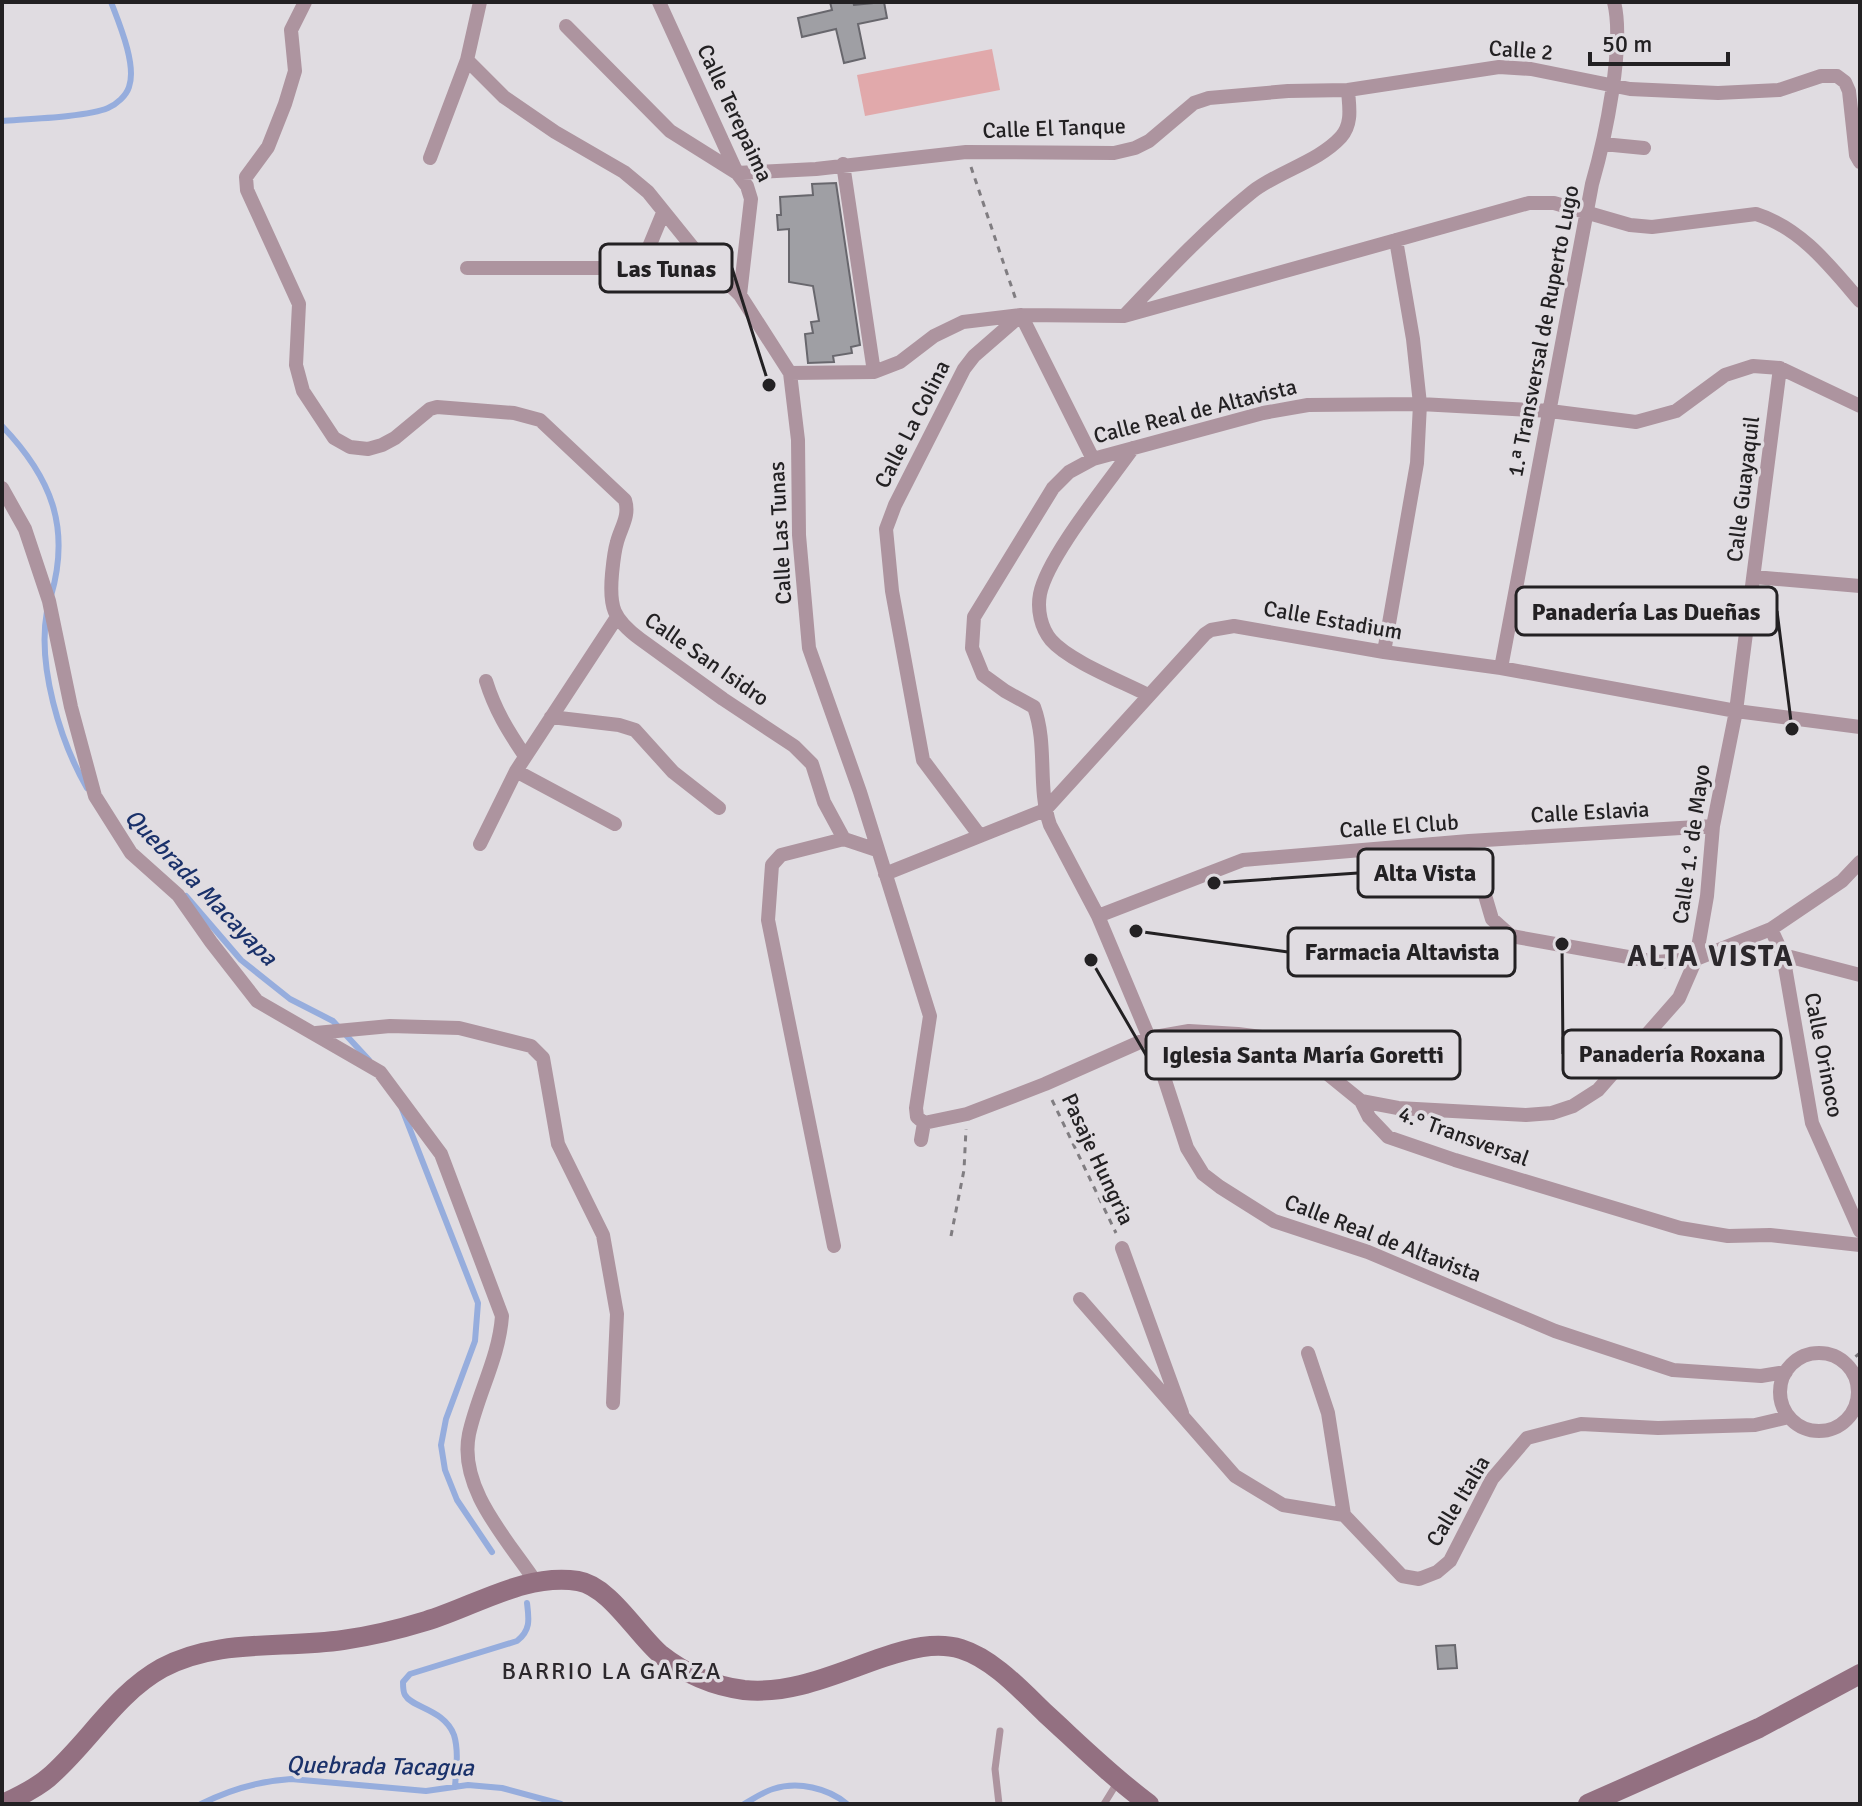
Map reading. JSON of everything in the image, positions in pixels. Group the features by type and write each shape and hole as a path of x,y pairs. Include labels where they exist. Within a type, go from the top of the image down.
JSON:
{"main road":[{"path":"3,1804 46,1780 130,1692 165,1666 213,1650 342,1640 389,1630 428,1621 535,1581 560,1579 592,1584 658,1652 680,1668 708,1682 743,1690 785,1689 915,1648 938,1645 959,1648 980,1657 1118,1781 1149,1804"},
{"path":"1588,1804 1759,1728 1860,1674"}],"street":[{"name":"Calle San Isidro","path":"305,2 291,30 295,71 285,104 268,147 246,177 247,190 299,304 296,365 303,391 334,438 350,447 368,449 382,445 437,407 514,413 540,420 625,500 627,518 616,544 610,599 617,617 640,639 794,746 812,764 824,802 844,839"},
{"path":"430,158 467,60 480,2"},
{"name":"Calle Terepaima","path":"659,2 751,199 740,295"},
{"name":"1.ª Transversal de Ruperto Lugo","path":"1501,668 1550,411 1582,210 1603,144 1618,18 1614,2"},
{"path":"566,26 670,131 737,173"},
{"name":"Calle Las Tunas","path":"467,60 504,97 637,181 740,295 790,373 798,440 799,535 809,648 860,792 930,1016 916,1108 917,1117 924,1123"},
{"name":"Calle 2","path":"1348,90 1499,67 1531,69 1611,86 1718,93 1779,90 1821,76 1837,76 1845,82 1849,91 1856,155 1860,162"},
{"path":"1124,316 1180,255 1255,190 1328,148 1340,137 1347,127 1349,116 1348,90"},
{"name":"Calle El Tanque","path":"737,173 816,169 966,152 1114,153 1149,141 1194,103 1209,98 1288,91 1348,90"},
{"path":"1603,144 1644,148"},
{"path":"843,164 874,372"},
{"path":"790,373 874,372 900,362 934,336 963,322 1021,315 1124,316 1529,203 1554,203 1630,225 1652,227 1756,214 1794,232 1860,301"},
{"path":"467,268 636,268 644,259 663,213"},
{"path":"1384,652 1417,463 1420,404 1413,339 1396,240"},
{"path":"1021,315 1093,459"},
{"name":"Calle La Colina","path":"980,836 923,760 892,591 886,529 895,505 964,369 993,337 1021,315"},
{"name":"Calle Real de Altavista","path":"1780,368 1753,366 1725,375 1676,411 1636,422 1550,411 1420,404 1308,405 1263,413 1093,459 1069,472 1053,488 974,617 972,648 983,675 1034,707 1042,727 1045,810 1050,825 1098,916 1149,1038 1187,1148 1203,1174 1274,1221 1368,1252 1555,1331 1673,1370 1761,1376 1786,1372"},
{"path":"1780,368 1860,406"},
{"name":"Calle Guayaquil","path":"1736,711 1780,368"},
{"path":"1133,448 1051,565 1040,593 1039,612 1043,627 1065,653 1148,695"},
{"path":"2,488 25,529 49,601 71,707 95,796 131,853 178,895 257,1001 380,1072 441,1154 502,1316 500,1340 469,1435 468,1467 479,1497 535,1581"},
{"path":"1754,577 1860,586"},
{"path":"480,844 525,756 617,617"},
{"name":"Calle Estadium","path":"885,874 1045,810 1205,634 1220,628 1234,626 1501,668 1736,711 1860,727"},
{"path":"486,681 503,724 525,756"},
{"name":"Calle 1.° de Mayo","path":"1361,1101 1398,1108 1526,1115 1552,1113 1573,1106 1598,1090 1679,998 1696,959 1707,896 1713,826 1736,711"},
{"path":"551,717 619,725 635,730 673,772 719,808"},
{"path":"516,771 615,824"},
{"name":"Calle Eslavia","path":"1469,841 1713,826"},
{"path":"834,1246 768,920 772,865 781,855 844,839 877,850"},
{"name":"Calle El Club","path":"1098,916 1243,860 1469,841 1492,919 1511,936 1656,962 1696,959 1771,929 1842,881 1860,862"},
{"name":"Calle Orinoco","path":"1771,929 1783,955 1812,1123 1860,1231"},
{"path":"1783,955 1860,975"},
{"path":"316,1033 390,1026 459,1028 531,1046 543,1058 558,1144 603,1235 617,1314 613,1403"},
{"name":"4.° Transversal","path":"924,1123 967,1114 1149,1038 1189,1031 1286,1040 1361,1101 1369,1117 1388,1137 1680,1228 1728,1236 1770,1235 1860,1245"},
{"path":"921,1140 924,1123"},
{"path":"1122,1248 1185,1423"},
{"path":"1080,1299 1185,1423 1235,1476 1283,1505 1344,1515 1328,1413 1308,1353"},
{"path":"1821,1353 1835,1356 1846,1364 1858,1386 1858,1399 1846,1421 1835,1428 1810,1430 1789,1417 1781,1395 1786,1372 1795,1362 1807,1355 1821,1353"},
{"name":"Calle Italia","path":"1344,1515 1402,1576 1419,1579 1437,1572 1450,1561 1492,1479 1527,1438 1581,1424 1658,1428 1755,1425 1789,1417"}],"lane":[{"path":"999,1804 995,1769 1000,1731"},
{"path":"1104,1804 1118,1781"}],"path":[{"path":"966,152 1021,315"},
{"name":"Pasaje Hungria","path":"1045,1084 1122,1248"},
{"path":"951,1236 964,1170 967,1114"},
{"path":"1846,1364 1860,1353"}],"shaded area":[{"path":"992,49 1000,90 865,116 857,75"}],"building":[{"path":"830,2 853,2 854,5 884,2 887,18 858,24 865,58 844,63 836,29 802,37 798,18 832,10"},
{"path":"836,183 860,345 851,347 852,353 833,356 834,362 808,363 805,334 813,333 811,322 819,321 813,286 789,282 789,229 778,230 777,215 781,215 780,197 813,195 812,184"},
{"path":"1455,1645 1457,1668 1438,1669 1436,1646"}],"waterway":[{"name":"Quebrada Macayapa","path":"2,121 86,114 111,106 123,97 129,87 131,67 111,2"},
{"name":"Quebrada Macayapa","path":"2,426 33,464 52,504 59,548 51,596"},
{"name":"Quebrada Macayapa","path":"47,611 45,655 53,702 68,748 87,788"},
{"name":"Quebrada Macayapa","path":"186,896 241,960 290,999 333,1021 369,1060"},
{"name":"Quebrada Macayapa","path":"402,1109 478,1303 475,1341 446,1419 441,1445 445,1470 457,1500 492,1552"},
{"name":"Quebrada Macayapa","path":"455,1787 457,1754 454,1735 436,1714 409,1699 403,1682 410,1674 517,1641 527,1628 527,1603"},
{"name":"Quebrada Tacagua","path":"201,1804 244,1787 291,1779 426,1791 468,1785 502,1788 561,1804"},
{"name":"Quebrada Tacagua","path":"744,1804 769,1790 792,1786 822,1790 847,1804"}],"place":[{"name":"Las Tunas","path":"769,385"},
{"name":"Panadería Las Dueñas","path":"1792,729"},
{"name":"Alta Vista","path":"1214,883"},
{"name":"Farmacia Altavista","path":"1136,931"},
{"name":"Panadería Roxana","path":"1562,944"},
{"name":"Iglesia Santa María Goretti","path":"1091,960"}],"district":[{"name":"ALTA VISTA","path":"1711,956"},
{"name":"BARRIO LA GARZA","path":"612,1671"}]}
